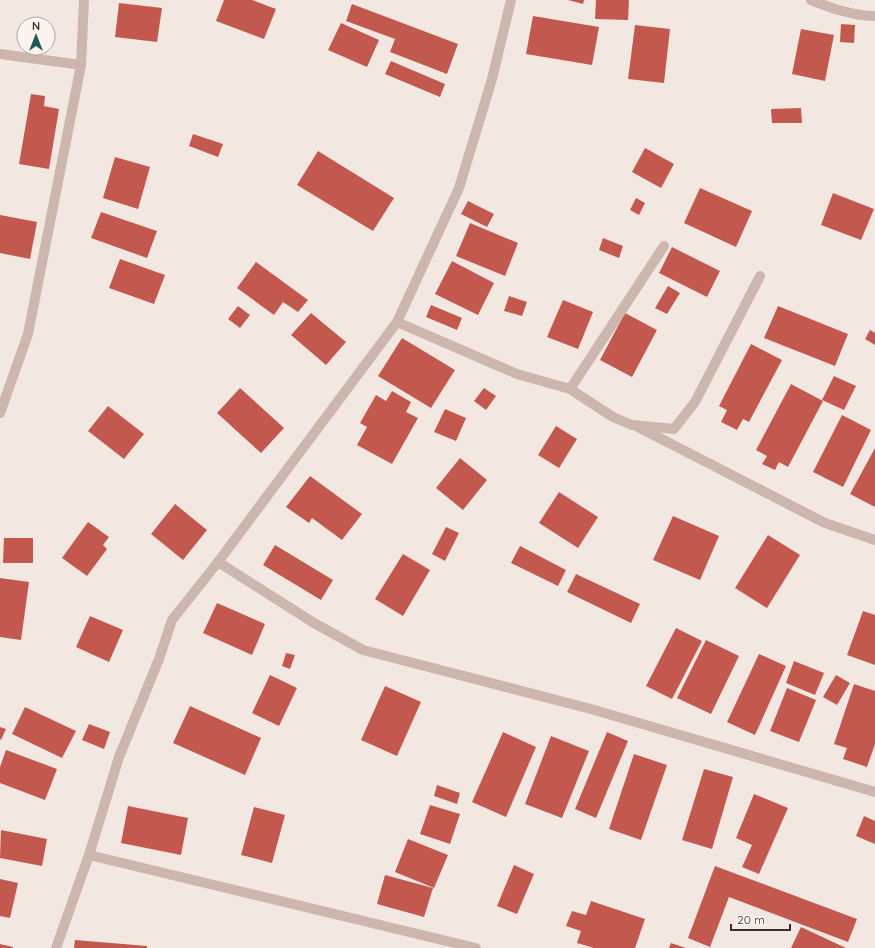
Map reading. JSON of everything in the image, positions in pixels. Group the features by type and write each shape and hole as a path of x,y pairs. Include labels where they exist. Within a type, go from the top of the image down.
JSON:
{"street":[{"path":"0,413 28,334 82,65 84,0"},
{"path":"56,948 89,855 119,758 159,659 172,620 218,562 397,322 458,188 492,79 511,0"},
{"path":"811,0 833,8 864,16 875,16"},
{"path":"0,54 82,65"},
{"path":"570,389 664,246"},
{"path":"632,425 674,429 695,402 760,276"},
{"path":"397,322 517,374 570,389 613,417 632,425 825,523 875,540"},
{"path":"218,562 314,623 363,650 591,710 875,792"},
{"path":"89,855 476,948"}],"building":[{"path":"224,0 252,0 276,9 264,39 216,21"},
{"path":"568,0 584,0 583,4"},
{"path":"596,0 629,0 628,20 595,19"},
{"path":"119,3 162,8 157,42 115,37"},
{"path":"352,4 458,44 447,74 390,52 395,39 346,21"},
{"path":"533,16 599,27 592,65 526,54"},
{"path":"341,23 379,40 367,67 328,50"},
{"path":"841,24 855,25 854,43 840,42"},
{"path":"635,25 670,29 664,83 628,79"},
{"path":"801,29 834,35 825,81 792,74"},
{"path":"391,61 445,84 440,97 385,74"},
{"path":"31,94 45,96 44,106 59,109 49,169 19,164"},
{"path":"801,108 802,123 772,123 771,109"},
{"path":"193,134 223,144 218,157 189,146"},
{"path":"645,148 674,164 661,188 632,172"},
{"path":"318,151 394,198 373,231 297,185"},
{"path":"115,157 150,167 138,209 103,198"},
{"path":"700,188 752,211 736,247 684,223"},
{"path":"833,193 874,209 861,240 821,225"},
{"path":"636,198 645,203 639,215 630,210"},
{"path":"468,201 494,214 487,227 461,214"},
{"path":"101,212 157,231 147,258 91,238"},
{"path":"0,215 37,222 30,259 0,253"},
{"path":"470,223 518,243 505,276 456,256"},
{"path":"603,238 623,246 619,258 599,250"},
{"path":"672,247 720,271 707,297 659,273"},
{"path":"120,259 165,275 154,304 109,288"},
{"path":"452,261 494,283 478,315 435,294"},
{"path":"256,262 308,300 298,312 283,302 274,315 237,288"},
{"path":"668,286 680,293 667,314 655,308"},
{"path":"509,296 527,302 522,316 504,311"},
{"path":"563,300 593,312 578,349 547,337"},
{"path":"431,305 462,318 457,330 426,317"},
{"path":"238,306 250,315 240,328 228,319"},
{"path":"778,306 848,334 835,366 764,338"},
{"path":"311,313 346,342 326,365 291,335"},
{"path":"625,313 657,330 632,377 600,360"},
{"path":"870,330 875,333 875,345 865,339"},
{"path":"402,338 455,370 431,408 378,376"},
{"path":"751,344 782,360 749,422 743,419 737,430 721,422 727,410 719,406"},
{"path":"834,376 856,386 844,410 822,400"},
{"path":"791,384 823,401 788,467 779,462 775,470 762,464 767,456 756,450"},
{"path":"240,388 284,428 261,453 217,413"},
{"path":"484,388 496,396 486,410 474,401"},
{"path":"392,391 411,402 406,412 418,418 392,464 357,445 367,427 360,423 376,395 386,401"},
{"path":"108,406 144,434 124,459 88,431"},
{"path":"445,409 466,418 456,441 434,432"},
{"path":"842,415 871,430 843,487 813,472"},
{"path":"556,426 577,439 559,468 538,455"},
{"path":"875,448 875,507 850,494"},
{"path":"460,458 487,480 463,510 436,488"},
{"path":"310,476 362,514 342,540 312,518 309,523 286,507"},
{"path":"559,492 598,517 578,548 539,523"},
{"path":"175,504 207,530 183,560 151,534"},
{"path":"673,516 719,536 700,580 653,560"},
{"path":"88,522 109,537 103,545 107,549 87,576 62,558"},
{"path":"446,527 459,533 445,561 432,554"},
{"path":"768,535 800,555 767,608 735,588"},
{"path":"4,538 33,538 33,563 3,563"},
{"path":"275,545 333,580 321,600 263,565"},
{"path":"520,546 566,570 558,586 511,563"},
{"path":"403,554 430,570 403,616 375,599"},
{"path":"576,574 640,604 631,623 567,592"},
{"path":"0,578 29,582 21,640 0,637"},
{"path":"217,603 265,624 252,655 203,633"},
{"path":"863,611 875,615 875,665 847,655"},
{"path":"90,616 123,630 109,662 76,647"},
{"path":"676,628 702,641 672,699 646,686"},
{"path":"706,640 739,656 711,714 677,698"},
{"path":"286,653 295,655 290,669 282,666"},
{"path":"759,654 786,666 755,735 727,722"},
{"path":"794,661 824,673 815,695 786,683"},
{"path":"270,675 297,688 279,726 252,713"},
{"path":"836,675 850,683 837,705 823,697"},
{"path":"854,684 875,691 875,744 867,767 843,759 847,748 834,744"},
{"path":"385,686 421,702 397,756 361,740"},
{"path":"787,688 816,700 799,742 770,731"},
{"path":"190,706 261,738 245,775 173,743"},
{"path":"25,707 76,731 62,758 12,734"},
{"path":"89,724 110,732 104,749 82,740"},
{"path":"0,727 6,729 1,740 0,739"},
{"path":"503,732 536,747 506,817 472,802"},
{"path":"607,732 628,741 596,818 575,809"},
{"path":"551,736 589,751 562,818 525,804"},
{"path":"6,750 57,769 45,800 0,783 0,767"},
{"path":"634,754 667,765 641,840 609,829"},
{"path":"704,769 733,777 712,849 682,840"},
{"path":"437,785 460,793 457,804 434,796"},
{"path":"754,794 788,808 759,874 742,867 752,845 736,838"},
{"path":"430,805 460,814 450,844 420,834"},
{"path":"128,806 188,818 181,855 121,843"},
{"path":"254,807 285,815 272,863 241,855"},
{"path":"864,816 875,821 875,844 856,836"},
{"path":"1,830 47,839 42,866 0,858"},
{"path":"408,839 448,855 434,888 395,872"},
{"path":"514,865 534,874 517,914 497,906"},
{"path":"715,866 857,919 848,942 729,897 710,947 688,938"},
{"path":"385,875 433,888 424,917 377,904"},
{"path":"0,879 18,883 10,918 0,916"},
{"path":"591,901 645,919 635,948 594,948 577,943 581,931 566,926 572,911 586,915"},
{"path":"801,927 846,948 791,948"},
{"path":"75,940 147,946 147,948 74,948"},
{"path":"671,943 686,948 669,948"},
{"path":"0,944 13,947 13,948 0,948"}]}
